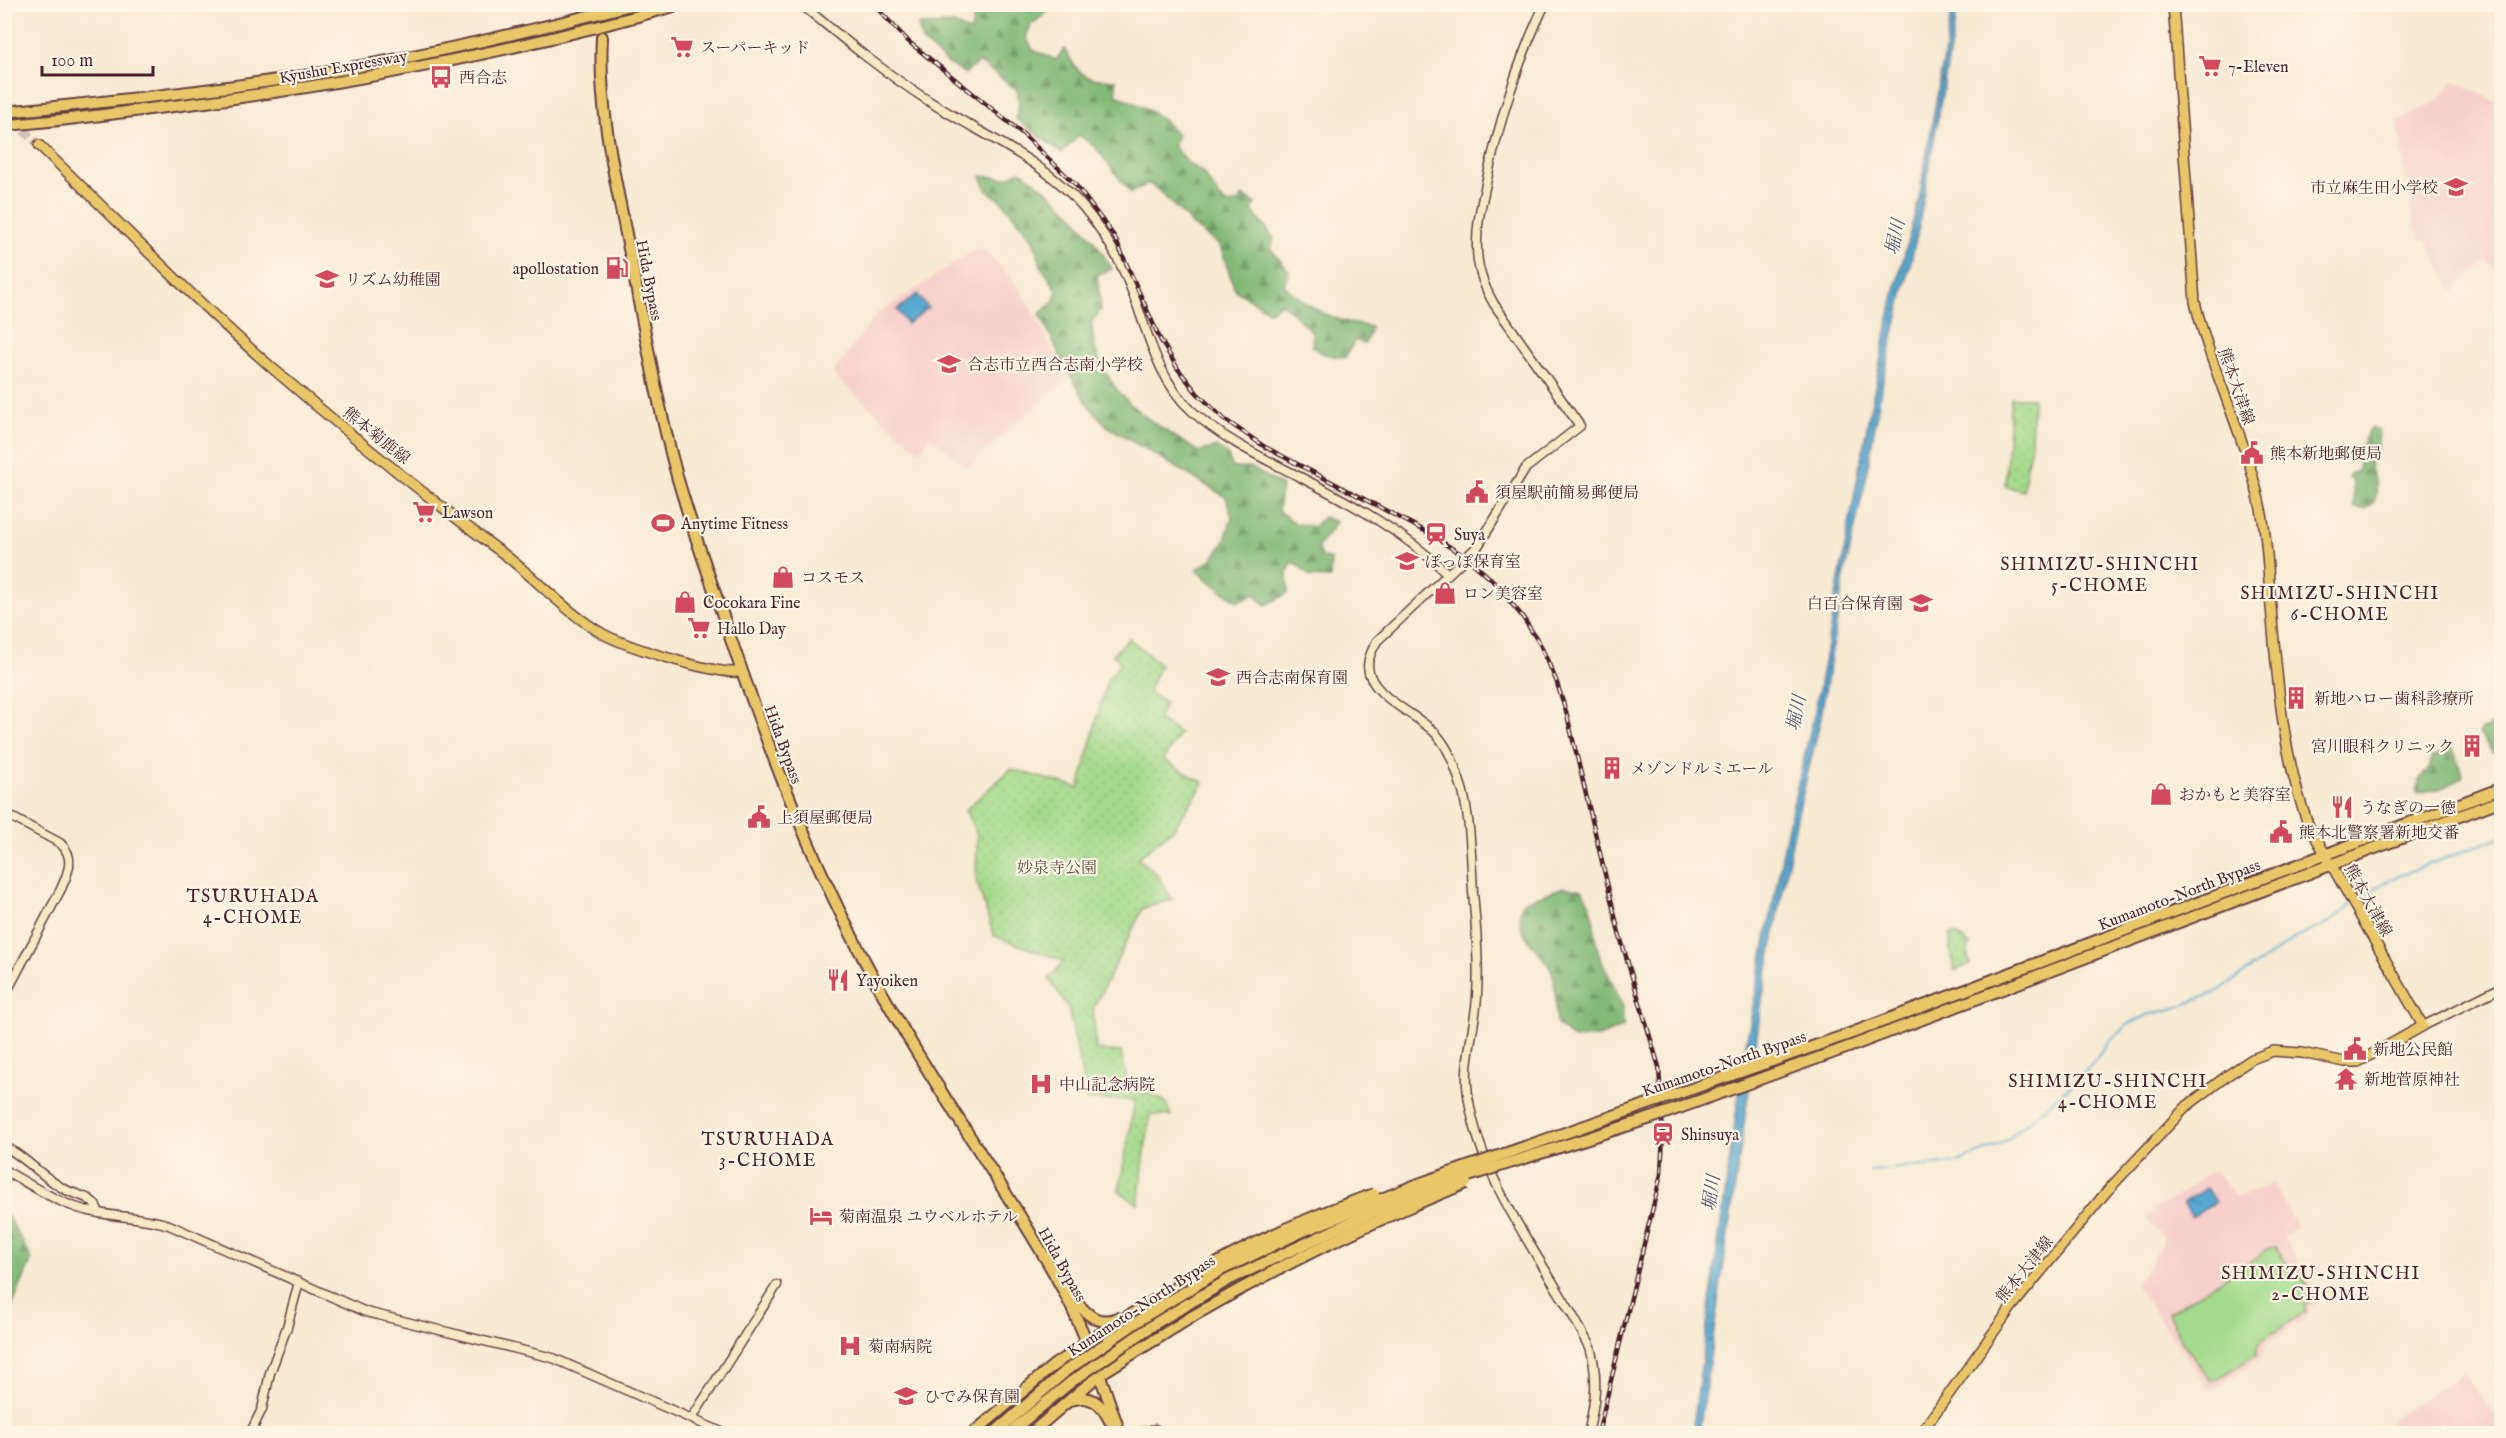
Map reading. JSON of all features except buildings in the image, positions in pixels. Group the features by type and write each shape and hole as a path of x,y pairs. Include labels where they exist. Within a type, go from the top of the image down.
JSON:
{"highway":[{"name":"Kyushu Expressway","path":"4,112 205,90 297,77 449,49 635,4"},
{"name":"Kyushu Expressway","path":"4,125 246,98 346,82 595,29 681,4"},
{"name":"Hida Bypass","path":"602,37 603,91 609,151 659,404 678,478 742,672 788,797 868,967 944,1099 1055,1275 1100,1374 1119,1434"},
{"name":"Kumamoto-North Bypass","path":"1008,1434 1071,1382 1156,1323 1228,1280 1373,1212 1440,1185 1664,1113 2326,854 2502,788"},
{"name":"Kumamoto-North Bypass","path":"993,1434 1066,1370 1150,1313 1249,1256 1368,1203 1853,1039 2331,865 2502,800"},
{"path":"1055,1275 1090,1317 1097,1321 1115,1320 1275,1233 1330,1209 1510,1150 1536,1145"},
{"path":"1030,1434 1100,1374 1234,1292 1359,1229 1422,1201 1553,1149"},
{"path":"972,1434 1054,1365 1163,1294"},
{"path":"1066,1402 1080,1397 1099,1403 1119,1434"}],"main road":[{"name":"熊本大津線","path":"1920,1434 2011,1308 2107,1191 2187,1106 2252,1059 2273,1051 2358,1062 2423,1026 2308,824 2294,785 2282,717 2269,567 2261,511 2232,415 2203,336 2195,302 2173,4"},
{"name":"熊本菊鹿線","path":"39,145 270,366 423,493 518,565 582,620 605,635 670,657 717,672 742,672"}],"street":[{"path":"801,4 871,60 920,95 1043,170 1069,191 1108,240 1130,285 1168,381 1181,401 1194,413 1261,457 1381,520 1423,550 1448,574"},
{"path":"1545,4 1529,39 1504,110 1482,206 1476,249 1484,286 1494,304 1580,426 1526,468 1478,546 1377,641 1368,666 1377,688 1438,736 1449,752 1463,793 1469,823 1478,969 1475,1018 1467,1058 1468,1096 1495,1183 1590,1347 1597,1378 1588,1434"},
{"path":"4,813 60,843 70,859 68,872 61,889 4,997"},
{"path":"2423,1026 2502,987"},
{"path":"4,1146 66,1190 91,1200 96,1204 99,1213"},
{"path":"4,1170 66,1203 99,1213 139,1217 169,1225 366,1312 553,1358 726,1434"},
{"path":"250,1434 262,1409 270,1373 287,1327 299,1282"},
{"path":"692,1418 777,1285"},
{"path":"1136,1434 1155,1430 1160,1434"}],"shaded area":[{"name":"市立麻生田小学校","path":"2456,81 2501,105 2502,268 2499,271 2493,268 2486,260 2453,292 2426,240 2420,240 2409,206 2418,199 2406,181 2397,121 2439,100"},
{"name":"合志市立西合志南小学校","path":"978,248 985,250 1011,278 1034,312 1067,381 1012,426 968,468 931,436 919,451 832,374 877,314"},
{"path":"2211,1171 2215,1171 2236,1198 2273,1183 2298,1227 2283,1237 2320,1298 2308,1308 2310,1313 2308,1316 2265,1345 2262,1358 2212,1390 2208,1388 2136,1285 2136,1280 2144,1273 2163,1242 2163,1237 2147,1220 2147,1216 2156,1207 2175,1198"},
{"path":"2463,1373 2501,1424 2501,1433 2450,1433 2441,1421 2422,1433 2399,1433 2390,1420"}],"green space":[{"path":"999,4 1056,5 1031,25 1026,37 1033,50 1056,60 1064,49 1074,65 1084,75 1096,79 1116,80 1116,95 1142,107 1164,121 1178,135 1173,146 1188,163 1202,172 1225,204 1237,203 1243,196 1255,203 1252,211 1274,238 1271,249 1289,271 1284,285 1304,302 1324,314 1345,322 1371,327 1365,344 1355,340 1345,358 1324,354 1313,347 1312,332 1282,303 1269,311 1235,290 1220,246 1196,228 1159,191 1148,183 1131,193 1095,147 1079,135 1062,153 1016,119 1019,105 1017,90 979,62 965,74 946,62 922,41 918,25 953,24 971,32 974,16 981,7"},
{"path":"1020,171 1072,214 1112,269 1097,275 1101,310 1091,322 1097,355 1116,388 1139,412 1199,452 1216,447 1227,454 1233,468 1252,468 1282,486 1278,511 1297,524 1314,527 1323,517 1336,522 1318,547 1320,556 1331,560 1330,578 1311,577 1293,561 1287,573 1288,593 1266,605 1255,594 1238,601 1196,570 1213,558 1224,543 1232,517 1226,497 1107,426 1089,406 1066,368 1040,314 1054,301 1057,290 1042,268 1034,241 1002,201 987,190 981,176 1006,178"},
{"path":"2011,398 2033,398 2031,443 2023,491 2005,486"},
{"path":"2372,428 2379,431 2377,449 2370,465 2376,484 2376,495 2369,507 2360,509 2354,507 2353,481 2348,478 2351,473 2357,472 2359,466 2355,449 2363,443"},
{"name":"妙泉寺公園","path":"1129,638 1160,665 1148,692 1165,703 1158,720 1180,733 1163,760 1204,783 1174,828 1138,858 1158,875 1172,900 1143,908 1093,1009 1096,1050 1121,1052 1128,1085 1165,1101 1171,1116 1150,1115 1138,1204 1119,1191 1135,1100 1087,1099 1068,1007 1049,979 1064,961 994,936 976,880 977,835 965,810 1011,769 1079,788 1107,681 1121,663 1113,654"},
{"path":"2501,721 2501,750 2493,753 2479,733"},
{"path":"2447,743 2453,749 2463,776 2449,785 2419,794 2416,790 2420,783 2419,780 2429,769 2432,758 2444,751"},
{"path":"1564,887 1582,890 1591,907 1599,955 1623,1006 1623,1027 1598,1037 1573,1039 1557,1024 1555,983 1552,972 1524,933 1521,925 1522,902"},
{"path":"1950,934 1957,935 1970,945 1967,952 1970,964 1955,971 1950,953"},
{"path":"5,1211 32,1259 4,1323"},
{"path":"2276,1247 2293,1274 2298,1271 2314,1298 2304,1305 2306,1311 2261,1341 2257,1346 2257,1354 2218,1379 2210,1380 2182,1341 2168,1313 2257,1258 2266,1249"}],"water":[{"path":"1953,5 1958,5 1918,230 1881,389 1866,479 1845,571 1820,722 1796,821 1762,1000 1699,1433 1692,1434 1745,1049 1787,831 1815,711 1870,411 1895,290 1919,199"},
{"path":"917,294 928,308 907,324 897,310"},
{"path":"2207,1188 2216,1202 2192,1217 2183,1203"}],"waterway":[{"path":"2354,902 2389,881 2502,836"},
{"path":"1870,1171 1956,1163 2002,1144 2083,1075 2111,1040 2127,1025 2147,1015 2172,1009 2217,992 2294,939 2330,922 2350,905"}],"tunnel":[{"path":"4,112 39,145"}],"railway":[{"path":"873,4 909,42 1023,134 1075,184 1114,236 1160,339 1178,369 1197,393 1224,419 1265,447 1425,531 1467,558 1492,580 1522,616 1540,644 1556,680 1567,715 1619,933 1659,1067 1663,1134 1661,1174 1598,1434"}],"place":[{"name":"スーパーキッド","path":"682,47"},
{"name":"7-Eleven","path":"2210,66"},
{"name":"西合志","path":"441,77"},
{"name":"市立麻生田小学校","path":"2456,187"},
{"name":"apollostation","path":"617,268"},
{"name":"リズム幼稚園","path":"327,279"},
{"name":"合志市立西合志南小学校","path":"949,364"},
{"name":"熊本新地郵便局","path":"2252,453"},
{"name":"須屋駅前簡易郵便局","path":"1477,492"},
{"name":"Lawson","path":"424,512"},
{"name":"Anytime Fitness","path":"663,523"},
{"name":"Suya","path":"1436,534"},
{"name":"ぽっぽ保育室","path":"1407,561"},
{"name":"コスモス","path":"783,577"},
{"name":"ロン美容室","path":"1445,593"},
{"name":"Cocokara Fine","path":"685,602"},
{"name":"白百合保育園","path":"1921,603"},
{"name":"Hallo Day","path":"699,628"},
{"name":"西合志南保育園","path":"1218,677"},
{"name":"新地ハロー歯科診療所","path":"2296,698"},
{"name":"宮川眼科クリニック","path":"2472,746"},
{"name":"メゾンドルミエール","path":"1612,768"},
{"name":"おかもと美容室","path":"2161,794"},
{"name":"うなぎの一徳","path":"2342,807"},
{"name":"上須屋郵便局","path":"759,817"},
{"name":"熊本北警察署新地交番","path":"2281,832"},
{"name":"Yayoiken","path":"838,980"},
{"name":"新地公民館","path":"2355,1049"},
{"name":"新地菅原神社","path":"2346,1079"},
{"name":"中山記念病院","path":"1041,1084"},
{"name":"Shinsuya","path":"1663,1134"},
{"name":"菊南温泉 ユウベルホテル","path":"821,1216"},
{"name":"菊南病院","path":"850,1346"},
{"name":"ひでみ保育園","path":"906,1396"}],"district":[{"name":"SHIMIZU-SHINCHI 5-CHOME","path":"2100,574"},
{"name":"SHIMIZU-SHINCHI 6-CHOME","path":"2340,603"},
{"name":"TSURUHADA 4-CHOME","path":"253,906"},
{"name":"SHIMIZU-SHINCHI 4-CHOME","path":"2108,1091"},
{"name":"TSURUHADA 3-CHOME","path":"768,1149"},
{"name":"SHIMIZU-SHINCHI 2-CHOME","path":"2321,1283"}],"water label":[{"name":"堀川","path":"1895,237"},
{"name":"堀川","path":"1796,713"},
{"name":"堀川","path":"1711,1193"}]}
